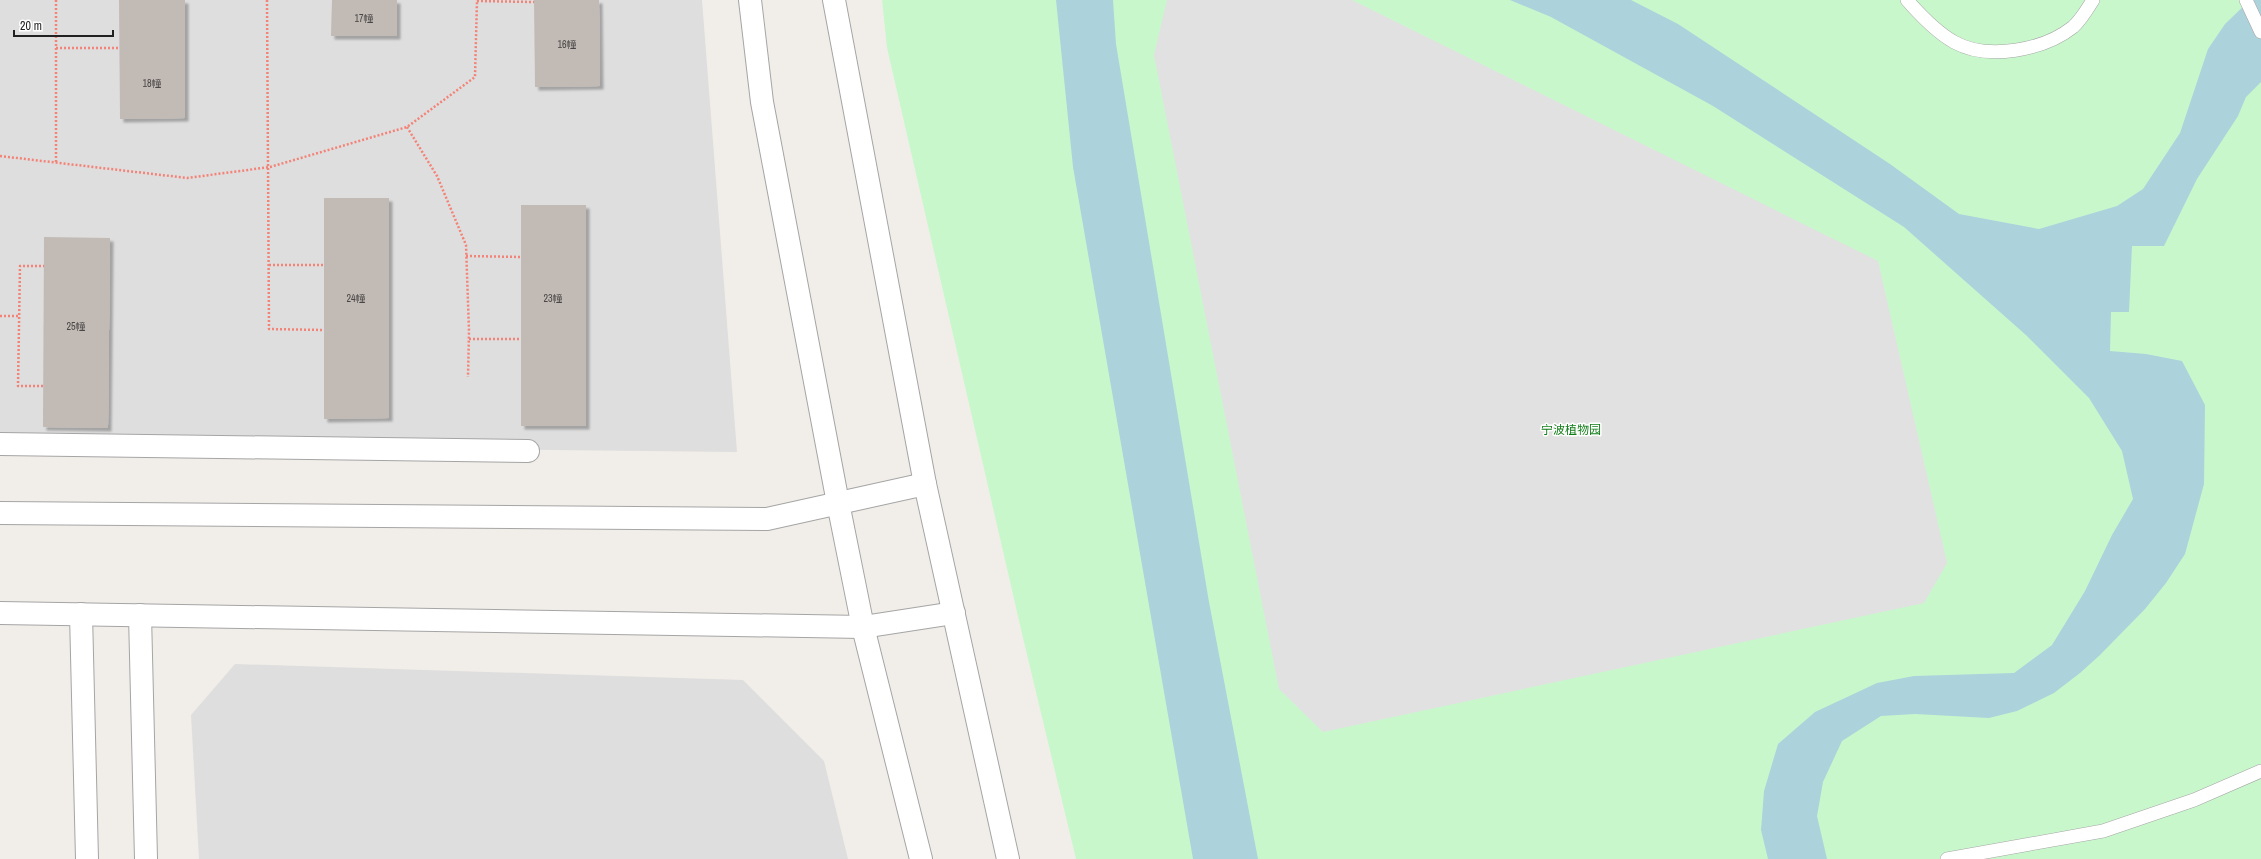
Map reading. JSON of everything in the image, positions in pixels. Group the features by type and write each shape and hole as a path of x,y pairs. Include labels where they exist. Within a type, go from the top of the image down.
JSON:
{"street":[{"path":"750,0 762,102 838,503 863,627 921,859"},
{"path":"834,0 924,484 1008,859"},
{"path":"0,444 528,451"},
{"path":"0,513 767,519 924,484"},
{"path":"0,613 863,627 954,614"},
{"path":"81,614 87,859"},
{"path":"140,615 146,859"}],"lane":[{"path":"1907,0 1924,20 1955,43 1986,52 2016,51 2046,42 2074,26 2093,0"},
{"path":"2246,0 2261,32"},
{"path":"1947,859 2103,831 2194,800 2261,771"}],"path":[{"path":"56,0 56,164"},
{"path":"267,0 270,167 269,329 324,330"},
{"path":"0,156 56,164 187,178 270,167 407,127 475,77 477,0 534,2"},
{"path":"56,48 120,48"},
{"path":"407,127 437,176 466,245 469,339 468,377"},
{"path":"466,256 521,257"},
{"path":"270,265 324,265"},
{"path":"43,386 18,386 20,266 44,266"},
{"path":"0,316 20,316"},
{"path":"469,339 521,339"}],"shaded area":[{"path":"0,0 702,0 737,452 0,444"},
{"path":"1167,0 1352,0 1878,261 1947,563 1924,603 1323,732 1279,689 1154,55"},
{"path":"235,664 743,680 824,761 848,859 199,859 191,715"}],"green space":[{"name":"宁波植物园","path":"882,0 2261,0 2261,859 1076,859 1023,638 887,48"}],"water":[{"path":"1056,0 1113,0 1116,44 1209,602 1258,859 1193,859 1073,167"},
{"path":"1510,0 1631,0 1678,24 1890,164 1959,214 2039,229 2117,206 2143,189 2180,133 2208,49 2225,24 2250,0 2261,0 2261,82 2246,97 2238,116 2197,179 2164,246 2132,246 2129,312 2111,312 2110,351 2146,354 2182,361 2205,405 2204,484 2185,554 2166,583 2145,609 2100,655 2054,693 2017,711 1989,718 1915,714 1881,716 1842,741 1823,782 1817,816 1827,859 1768,859 1761,830 1764,791 1778,744 1815,712 1877,683 1914,676 2014,673 2052,645 2085,591 2112,535 2133,499 2122,451 2089,398 2027,336 1904,227 1713,106 1551,17"}],"building":[{"path":"119,0 185,0 185,118 120,119"},
{"path":"332,0 397,0 397,36 331,36"},
{"path":"534,0 599,0 600,86 535,87"},
{"path":"324,198 389,198 389,418 324,419"},
{"path":"521,205 586,205 586,426 521,426"},
{"path":"44,237 110,238 108,428 43,427"}]}
